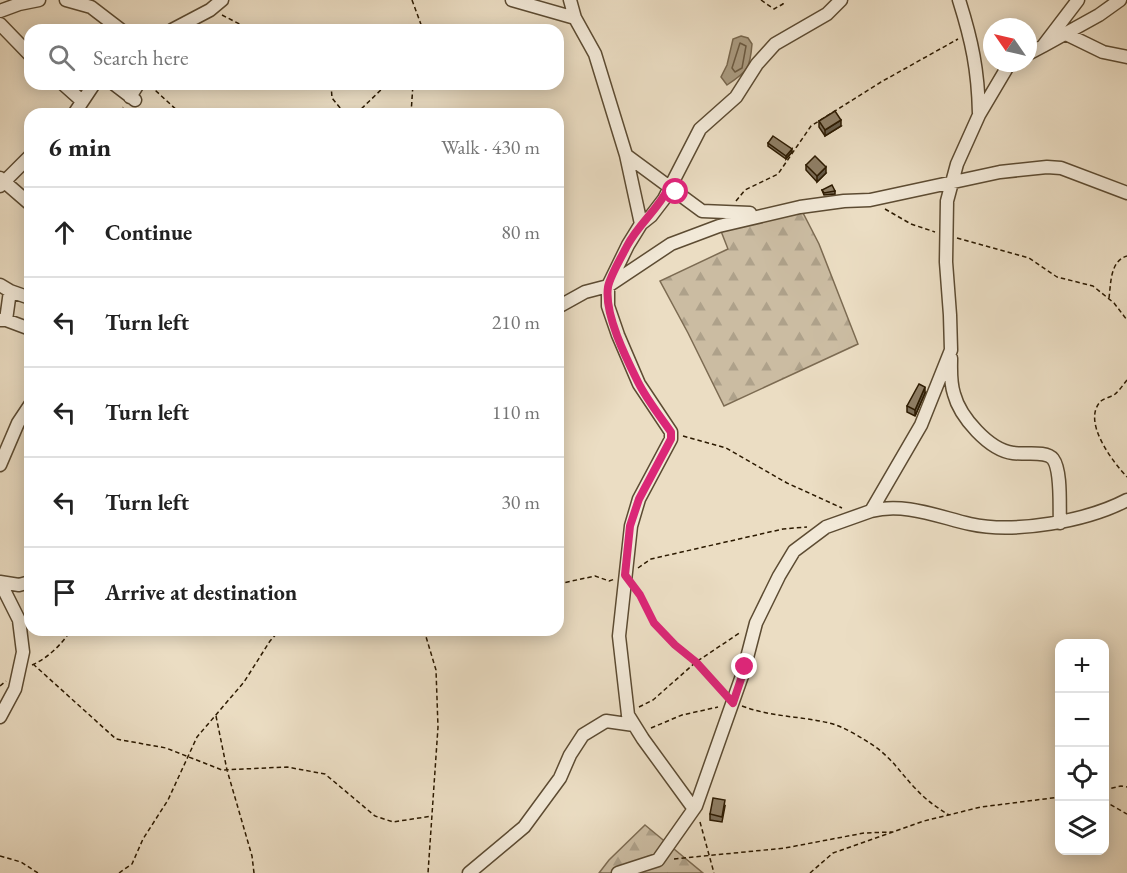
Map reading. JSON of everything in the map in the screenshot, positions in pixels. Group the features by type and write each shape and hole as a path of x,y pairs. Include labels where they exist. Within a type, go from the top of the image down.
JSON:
{"street":[{"path":"0,11 39,0"},
{"path":"66,0 91,7 113,24"},
{"path":"183,24 210,10 222,0"},
{"path":"512,0 575,18"},
{"path":"570,0 575,18 595,54 626,155 641,224"},
{"path":"694,809 627,712 619,636 630,526 639,499 671,439 671,432 639,384 609,308 608,286 641,224 651,216 664,199 700,129 736,97 757,64 775,44 827,14 841,0"},
{"path":"959,0 970,33 978,78 979,115"},
{"path":"1043,46 1078,0"},
{"path":"1037,49 1100,15 1120,0"},
{"path":"0,24 24,49"},
{"path":"1064,33 1104,52 1127,57"},
{"path":"1004,72 979,115 957,164 946,208 954,395 964,415 977,432 1007,452 1048,455 1054,460 1058,472 1060,523"},
{"path":"70,90 82,101"},
{"path":"78,108 90,90"},
{"path":"122,90 133,98 136,90"},
{"path":"626,155 702,211 769,213"},
{"path":"24,164 18,171 1,182 24,199"},
{"path":"564,304 585,292 608,286 671,244 719,226 769,213 844,201 870,200 1000,172 1047,167 1060,168 1127,193"},
{"path":"24,296 5,288 3,320 24,327"},
{"path":"865,513 921,425 951,350"},
{"path":"0,465 24,414"},
{"path":"618,873 658,860 694,809 733,703 756,623 779,576 800,545 826,527 882,508 917,510 981,525 1013,526 1060,523 1127,500"},
{"path":"0,582 24,584"},
{"path":"0,582 19,620 23,652 15,689 0,717"},
{"path":"469,873 524,827 560,778 570,755 583,735 606,721 634,725"}],"path":[{"path":"412,0 421,24"},
{"path":"761,0 774,9 783,4 783,0"},
{"path":"210,10 239,24"},
{"path":"728,213 745,190 778,174 812,126 881,82 970,33"},
{"path":"155,90 174,108"},
{"path":"331,90 332,98 340,108"},
{"path":"362,108 381,90"},
{"path":"411,108 413,90"},
{"path":"870,200 911,224 1029,258 1057,276 1093,286 1109,299 1127,320"},
{"path":"1109,299 1113,269 1121,258 1127,256"},
{"path":"1127,380 1115,394 1100,402 1094,416 1095,425 1105,447 1127,477"},
{"path":"671,432 726,448 787,483 865,513"},
{"path":"564,583 595,576 609,580 625,575 651,559 783,529 826,527"},
{"path":"625,575 640,595 654,623 675,645 696,662 733,703 757,712 831,723 874,746 898,767 914,788 932,805 949,815"},
{"path":"627,712 653,699 696,662 729,638 756,623"},
{"path":"0,686 19,671 43,660 68,636"},
{"path":"119,873 132,864 143,839 168,800 197,737 244,682 275,636"},
{"path":"426,636 436,670 438,727 428,873"},
{"path":"23,652 33,664 116,739 166,748 222,770 286,767 325,774 375,816 393,822 432,816"},
{"path":"634,725 648,729 682,715 733,703"},
{"path":"216,715 227,770 252,856 254,873"},
{"path":"1109,789 1127,787"},
{"path":"810,873 833,853 893,832 981,807 1055,798"},
{"path":"1109,804 1127,814"},
{"path":"694,809 698,814 714,873"},
{"path":"658,860 710,857 785,848 864,833 893,832"},
{"path":"0,856 21,862 39,873"}],"green space":[{"path":"800,207 819,244 858,344 724,406 660,281 728,249 719,226"},
{"path":"645,825 703,873 599,873"}],"water":[{"path":"741,36 748,38 752,44 749,64 744,72 727,85 721,77 727,65 733,39"}],"building":[{"path":"835,111 841,120 825,130 819,121"},
{"path":"773,136 792,149 786,156 768,143"},
{"path":"815,156 826,167 817,176 806,165"},
{"path":"832,185 835,191 824,193 822,190"},
{"path":"919,384 925,387 915,410 907,406"},
{"path":"713,798 725,800 722,817 710,814"}],"route":[{"path":"676,192 669,187 664,199 649,219 641,224 608,286 609,308 639,384 671,432 671,439 656,471 639,499 630,526 625,575 640,595 654,623 675,645 696,662 733,703 745,667"}]}
